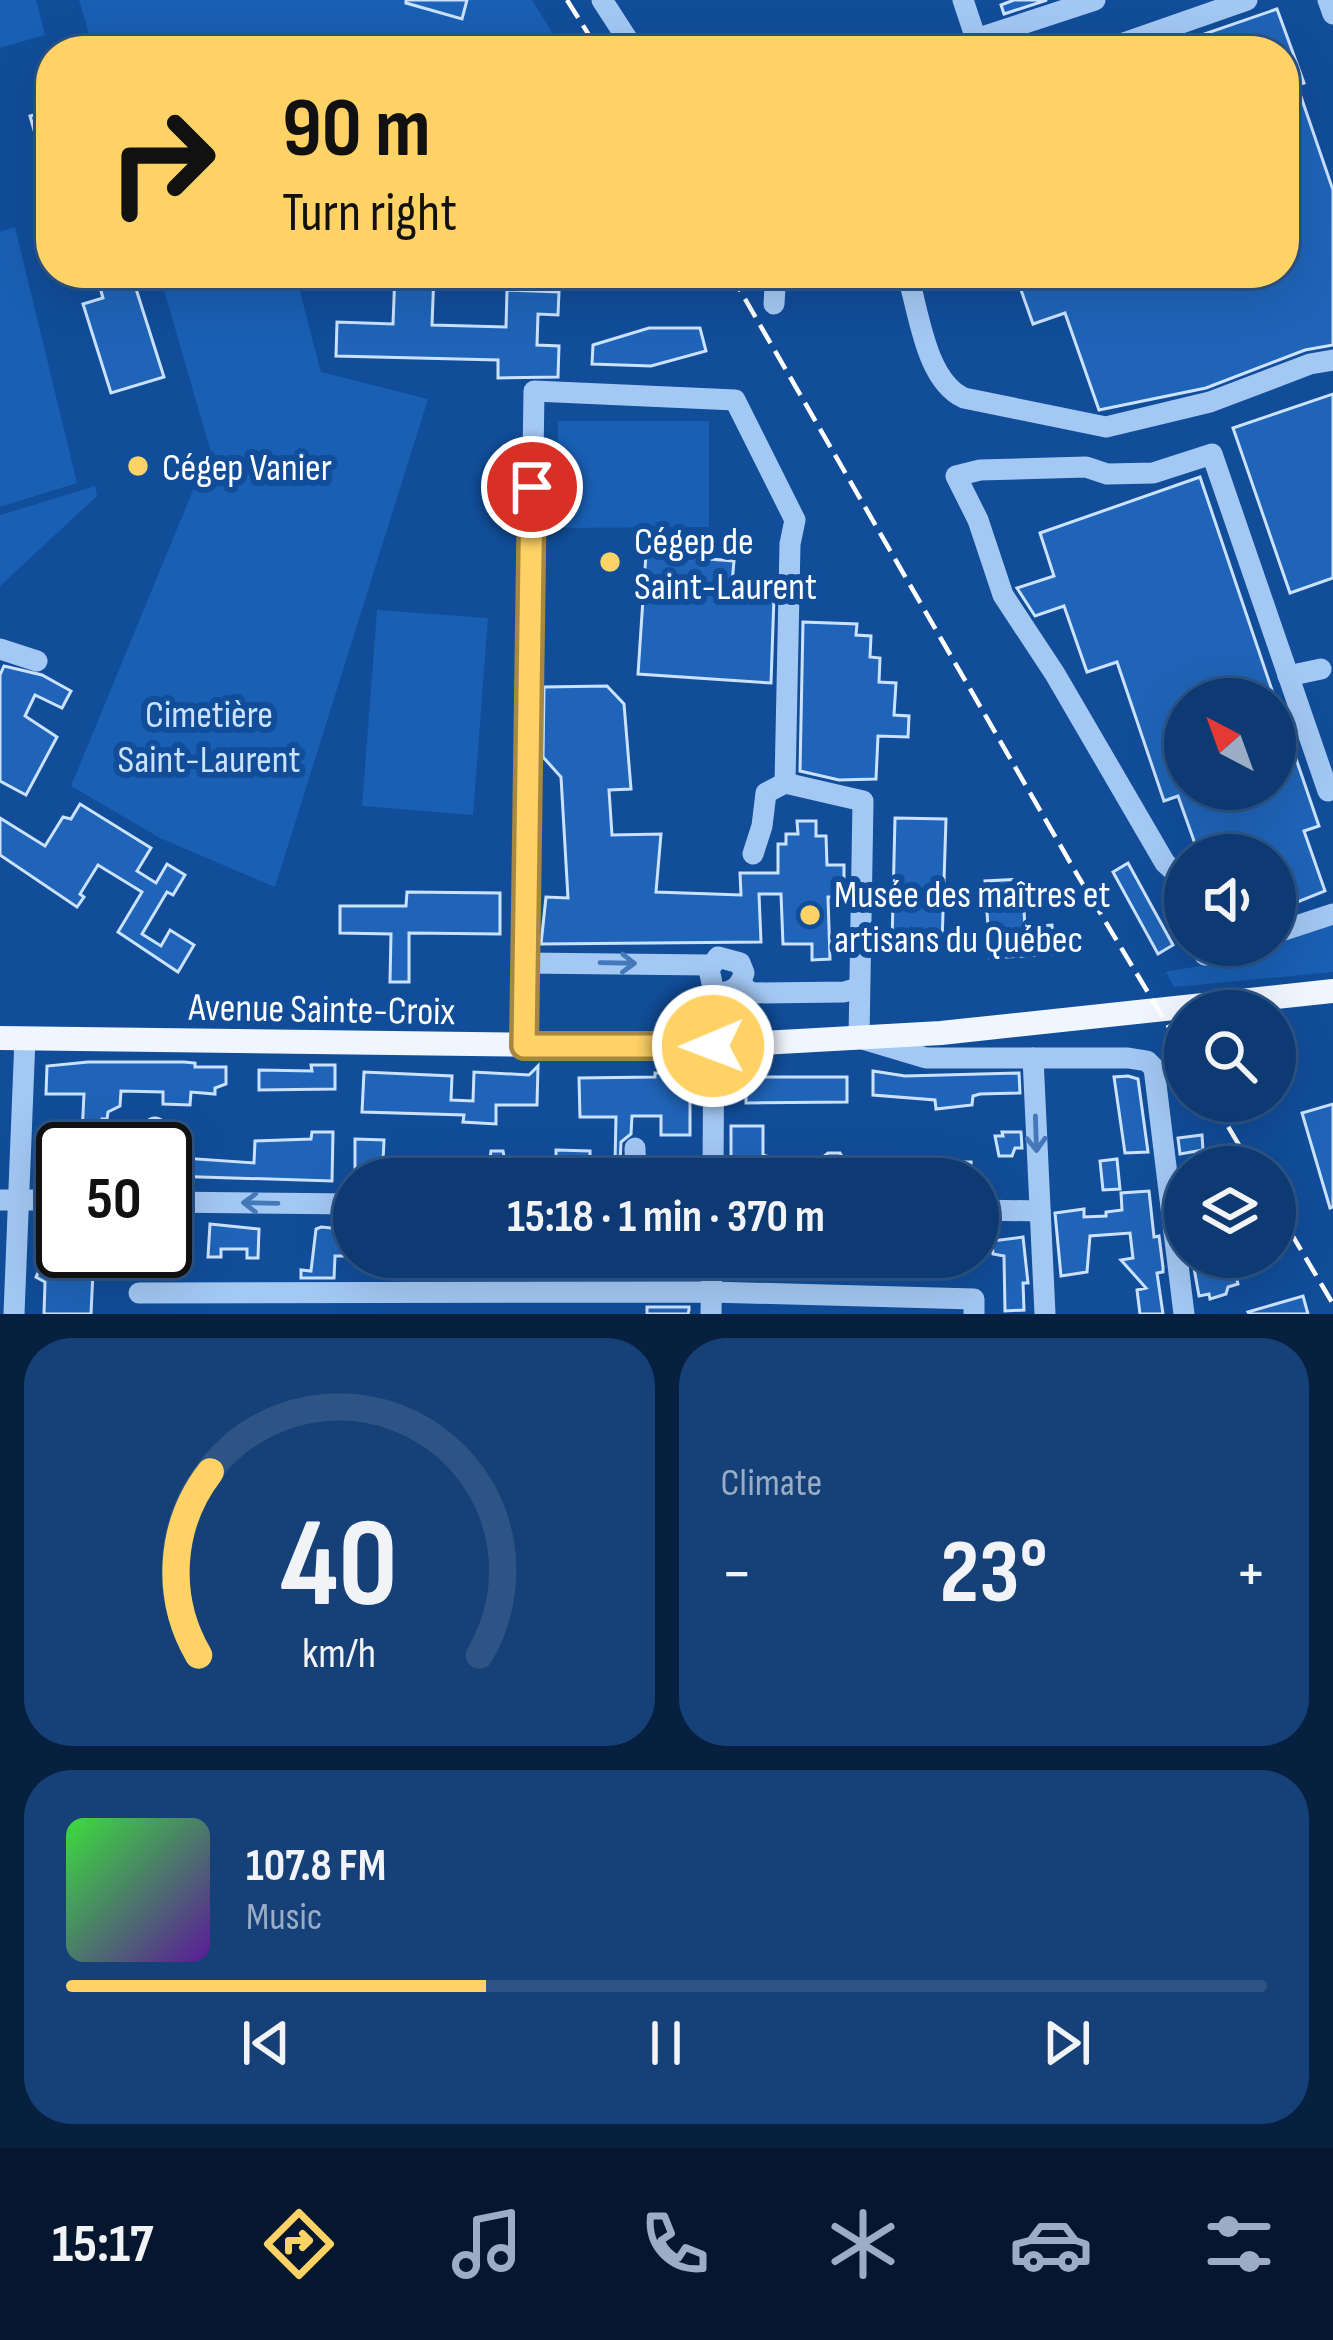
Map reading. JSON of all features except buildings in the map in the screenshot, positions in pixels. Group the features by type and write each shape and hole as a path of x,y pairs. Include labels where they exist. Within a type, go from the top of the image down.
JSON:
{"main road":[{"name":"Avenue Sainte-Croix","path":"12,1038 713,1046 859,1038 1333,991"}],"street":[{"path":"602,0 625,36"},
{"path":"963,0 975,36"},
{"path":"1001,36 1095,0"},
{"path":"1144,36 1247,0"},
{"path":"1328,0 1333,14"},
{"path":"774,304 775,288"},
{"path":"912,288 934,362 952,392 1100,428 1210,401 1333,360"},
{"path":"524,1046 534,392 735,400 795,520 790,544 785,784"},
{"path":"1164,861 1003,595 979,520 956,476 980,470 1087,467 1107,473 1153,473 1212,454 1331,796"},
{"path":"0,649 37,661"},
{"path":"1288,676 1321,669"},
{"path":"753,854 766,793 785,784 863,801 859,1038"},
{"path":"1296,926 1333,914"},
{"path":"525,963 710,965 722,957 740,963 744,973 740,985 730,992 714,993"},
{"path":"706,1158 703,1148 713,1046 710,965"},
{"path":"740,985 752,993 858,988"},
{"path":"12,1038 7,1280 14,1314"},
{"name":"Avenue Sainte-Croix","path":"859,1038 923,1058 1128,1058 1152,1064 1158,1080 1184,1314"},
{"path":"1034,1058 1046,1314"},
{"path":"635,1148 635,1158"},
{"path":"192,1202 333,1204"},
{"path":"999,1210 1040,1211"},
{"path":"140,1293 711,1303 974,1299 974,1314"}],"green space":[{"path":"0,0 36,0 45,35 0,48"},
{"path":"79,0 532,0 554,36 90,36"},
{"path":"15,227 77,483 0,507 0,232"},
{"name":"Cimetière Saint-Laurent","path":"163,288 299,288 321,372 428,399 275,887 160,838 71,786 210,449"},
{"path":"558,421 709,421 709,527 558,528"},
{"path":"95,486 97,496 0,586 0,515"},
{"path":"377,610 488,618 473,815 362,806"},
{"path":"1333,924 1333,972 1174,987 1166,972 1199,966 1296,966 1296,936"}],"railway":[{"path":"567,0 590,36"},
{"path":"739,288 1164,1019"},
{"path":"1225,1122 1240,1146"},
{"path":"1296,1241 1333,1304"}],"place":[{"name":"Cégep Vanier","path":"138,466"},
{"name":"Cégep de Saint-Laurent","path":"610,562"},
{"name":"Musée des maîtres et artisans du Québec","path":"810,915"}],"route":[{"path":"532,487 524,1046 713,1046"}]}
